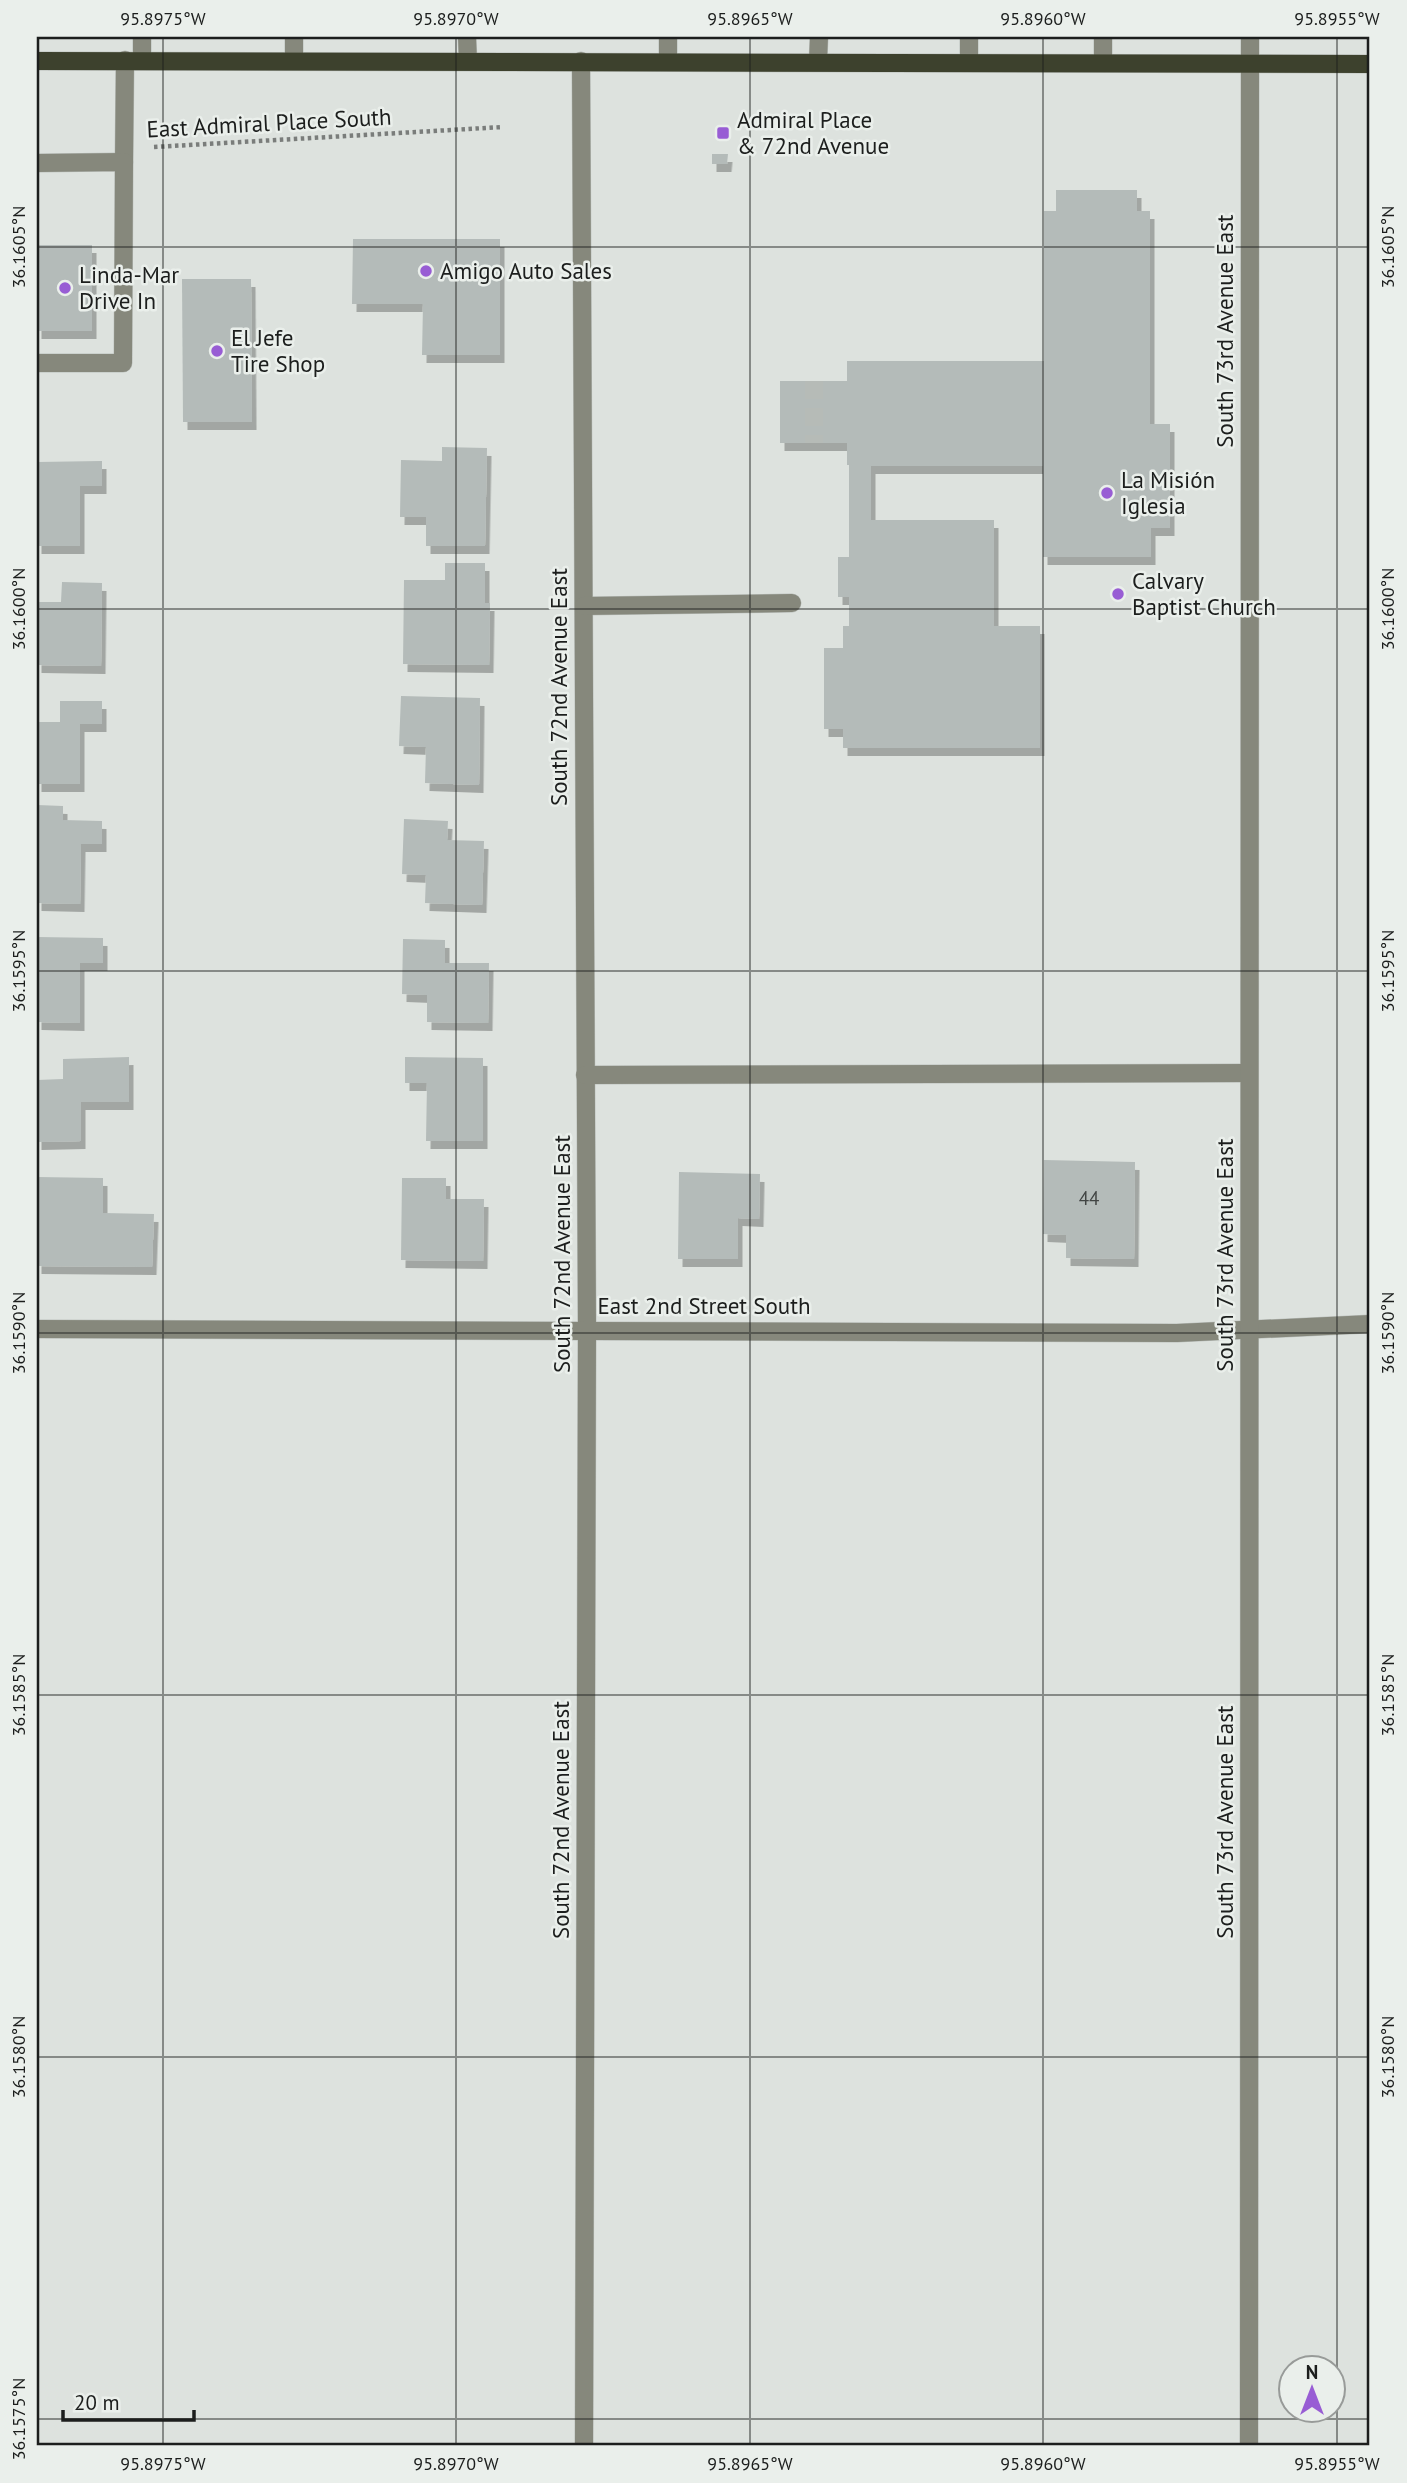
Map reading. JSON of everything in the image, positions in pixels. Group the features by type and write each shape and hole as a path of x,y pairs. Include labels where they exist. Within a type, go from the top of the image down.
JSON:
{"main road":[{"path":"37,61 1370,64"}],"street":[{"path":"37,363 123,363 124,156 134,60 142,37"},
{"path":"294,37 294,60"},
{"path":"467,37 468,61"},
{"path":"668,37 668,61"},
{"path":"818,61 819,37"},
{"path":"969,37 969,61"},
{"path":"1103,37 1103,63"},
{"name":"South 73rd Avenue East","path":"1249,2446 1250,37"},
{"name":"South 72nd Avenue East","path":"581,61 587,1329 584,2446"},
{"path":"37,163 124,156"},
{"path":"584,607 792,603"},
{"path":"586,1075 1249,1073"},
{"name":"East 2nd Street South","path":"37,1329 1177,1333 1370,1324"}],"path":[{"name":"East Admiral Place South","path":"124,156 503,127"}],"building":[{"path":"712,154 728,154 727,164 712,164"},
{"name":"La Misión Iglesia","path":"1056,190 1137,190 1137,211 1150,211 1150,424 1170,424 1170,528 1151,528 1151,557 1043,557 1043,466 871,466 871,520 994,520 994,626 1040,626 1040,748 843,748 843,729 824,729 824,648 843,648 843,626 849,626 849,597 838,597 838,557 849,557 847,443 780,443 780,381 847,381 847,361 1044,361 1044,211 1056,211"},
{"name":"Amigo Auto Sales","path":"353,239 500,239 500,355 422,355 423,304 352,304"},
{"name":"Linda-Mar Drive In","path":"37,245 92,245 92,331 37,331"},
{"name":"El Jefe Tire Shop","path":"182,279 251,279 252,422 183,422"},
{"path":"442,447 487,448 485,546 426,546 426,517 400,517 401,460 442,461"},
{"path":"102,461 102,486 80,486 80,546 37,546 37,462"},
{"path":"445,563 485,563 485,603 490,603 489,665 403,664 404,580 445,580"},
{"path":"62,582 102,583 101,666 37,665 37,602 61,602"},
{"path":"401,696 480,698 479,785 425,783 426,747 399,746"},
{"path":"60,701 102,701 102,724 80,724 80,784 37,784 37,722 60,722"},
{"path":"37,805 63,806 63,820 102,821 102,844 81,844 80,904 37,903"},
{"path":"404,819 448,821 447,840 484,841 482,905 425,903 426,875 402,874"},
{"path":"37,937 103,938 103,963 80,963 80,1023 37,1022"},
{"path":"403,939 445,940 445,963 489,963 488,1023 427,1022 427,995 402,994"},
{"path":"129,1057 129,1102 81,1102 81,1141 37,1142 37,1080 63,1079 63,1059"},
{"path":"405,1057 483,1058 483,1141 426,1141 427,1083 405,1083"},
{"path":"1044,1160 1135,1162 1134,1259 1066,1258 1066,1235 1043,1234"},
{"path":"679,1172 760,1174 759,1219 738,1218 738,1259 678,1259"},
{"path":"37,1177 103,1178 103,1213 154,1214 152,1267 37,1266"},
{"path":"402,1178 446,1178 446,1199 484,1199 483,1261 401,1260"}],"tunnel":[{"path":"814,381 814,443"}],"place":[{"name":"Admiral Place & 72nd Avenue","path":"723,133"},
{"name":"Amigo Auto Sales","path":"426,271"},
{"name":"Linda-Mar Drive In","path":"65,288"},
{"name":"El Jefe Tire Shop","path":"217,351"},
{"name":"La Misión Iglesia","path":"1107,493"},
{"name":"Calvary Baptist Church","path":"1118,594"}]}
